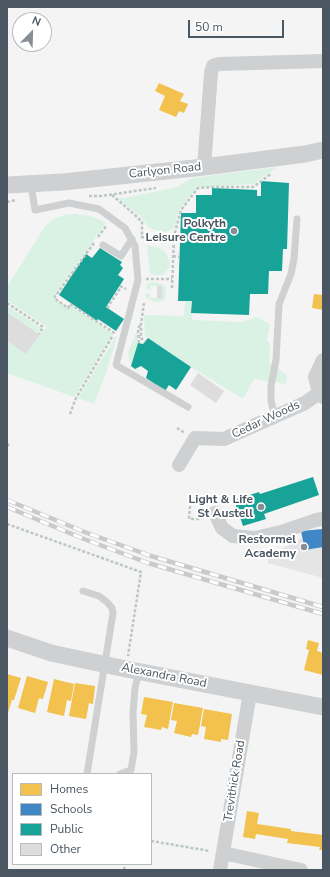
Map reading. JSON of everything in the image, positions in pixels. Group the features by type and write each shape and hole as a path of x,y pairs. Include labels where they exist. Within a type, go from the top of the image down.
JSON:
{"street":[{"path":"204,167 211,73 213,66 219,64 323,61"},
{"name":"Carlyon Road","path":"7,185 63,182 204,167 305,154 323,150"},
{"path":"321,395 315,377 323,360"},
{"name":"Cedar Woods","path":"179,465 195,438 224,439 321,395"},
{"path":"215,513 222,528 233,536 255,538 281,532 323,519"},
{"name":"Alexandra Road","path":"7,638 51,654 323,707"},
{"name":"Trevithick Road","path":"220,870 250,692"},
{"path":"223,853 301,870"}],"lane":[{"path":"31,184 35,210 69,203 99,209 125,228 135,246 138,280 116,365 188,407"},
{"path":"274,416 271,401 271,386 276,360 278,304 291,274 294,259 297,219"},
{"path":"103,245 121,256 131,238"},
{"path":"83,590 99,596 107,602 112,608 113,613 87,773"},
{"path":"123,773 131,770 134,752 135,688 132,670"}],"path":[{"path":"172,288 174,236 181,210 198,188 253,187 272,173"},
{"path":"111,195 142,222 142,238"},
{"path":"104,229 54,298 68,308 70,304 123,339"},
{"path":"131,238 174,236"},
{"path":"173,256 179,257"},
{"path":"138,280 172,278"},
{"path":"107,308 121,288 120,286"},
{"path":"7,303 43,327 39,334"},
{"path":"144,303 141,338 145,342"},
{"path":"139,343 138,330 141,324"},
{"path":"70,414 76,398 115,333"},
{"path":"190,506 189,519 198,519 215,513"},
{"path":"7,524 141,572 130,647 132,670"},
{"path":"152,841 223,853"}],"shaded area":[{"name":"Restormel Academy","path":"323,529 323,578 268,563 268,556 302,538 301,531"}],"green space":[{"path":"278,167 253,184 198,187 180,208 174,227 169,231 163,232 149,228 141,217 117,198 125,198 177,187 192,178"},
{"path":"64,215 86,215 106,223 53,298 68,308 70,305 113,334 74,397 7,373 7,341 26,354 47,327 7,300 7,287 45,226 54,219"},
{"path":"147,245 159,248 165,252 169,259 170,267 163,275 150,274"},
{"path":"153,282 163,284 165,287 165,299 162,301 152,301 146,298 145,295 147,293 150,294 150,298 162,298 162,286 150,286 150,290 146,288 148,283"},
{"path":"185,301 192,301 192,320 241,322 257,317 270,324 267,340 270,344 269,363 287,375 286,384 254,379 243,399 191,367 145,336 144,315 184,316"},
{"path":"7,306 41,328 37,333 7,312"},
{"path":"137,331 138,343 131,366 128,352"},
{"path":"116,336 117,337 106,373 94,404 78,398"}],"building: Homes":[{"path":"159,83 184,94 180,101 188,104 184,113 179,111 176,117 159,110 165,96 155,91"},
{"path":"314,294 323,295 323,310 312,308"},
{"path":"308,640 319,643 317,651 323,653 323,675 304,670 309,650 306,649"},
{"path":"7,674 21,678 7,716"},
{"path":"27,676 48,682 43,699 39,698 35,713 18,708"},
{"path":"54,679 74,684 71,701 67,700 64,716 47,712"},
{"path":"75,683 95,686 93,704 89,703 86,719 69,716"},
{"path":"144,697 173,702 168,729 162,727 161,730 144,727 147,715 141,714"},
{"path":"174,703 203,708 198,735 192,734 191,737 174,733 177,721 171,720"},
{"path":"204,709 232,714 228,740 221,739 221,742 204,739 206,727 201,726"},
{"path":"247,811 259,813 257,824 291,829 291,831 323,835 323,850 319,850 320,847 287,843 288,839 256,834 255,839 243,837"}],"building: Schools":[{"path":"323,529 323,547 305,550 301,531"}],"building: Public":[{"name":"Polkyth Leisure Centre","path":"261,181 289,183 287,249 283,249 282,271 269,271 268,294 250,294 249,315 191,313 192,301 178,301 181,213 196,213 196,195 212,195 212,188 257,190 257,196 261,196"},
{"path":"100,248 122,262 120,265 123,268 118,275 124,279 106,307 124,319 116,331 98,319 97,321 59,295 86,254 92,258"},
{"path":"148,338 191,367 176,390 169,385 165,391 146,378 148,371 141,366 135,369 131,366 138,343 143,344"},
{"name":"Light & Life St Austell","path":"313,477 319,495 264,514 266,519 243,526 234,500 259,492 260,494"}],"building: Other":[{"path":"157,286 162,286 162,299 157,298"},
{"path":"7,312 40,335 26,354 7,341"},
{"path":"198,373 224,391 216,403 190,385"}],"railway":[{"path":"7,500 87,533 151,556 323,607"},
{"path":"7,507 84,539 148,563 323,614"}],"place":[{"name":"Polkyth Leisure Centre","path":"234,231"},
{"name":"Light & Life St Austell","path":"261,507"},
{"name":"Restormel Academy","path":"304,547"}]}
